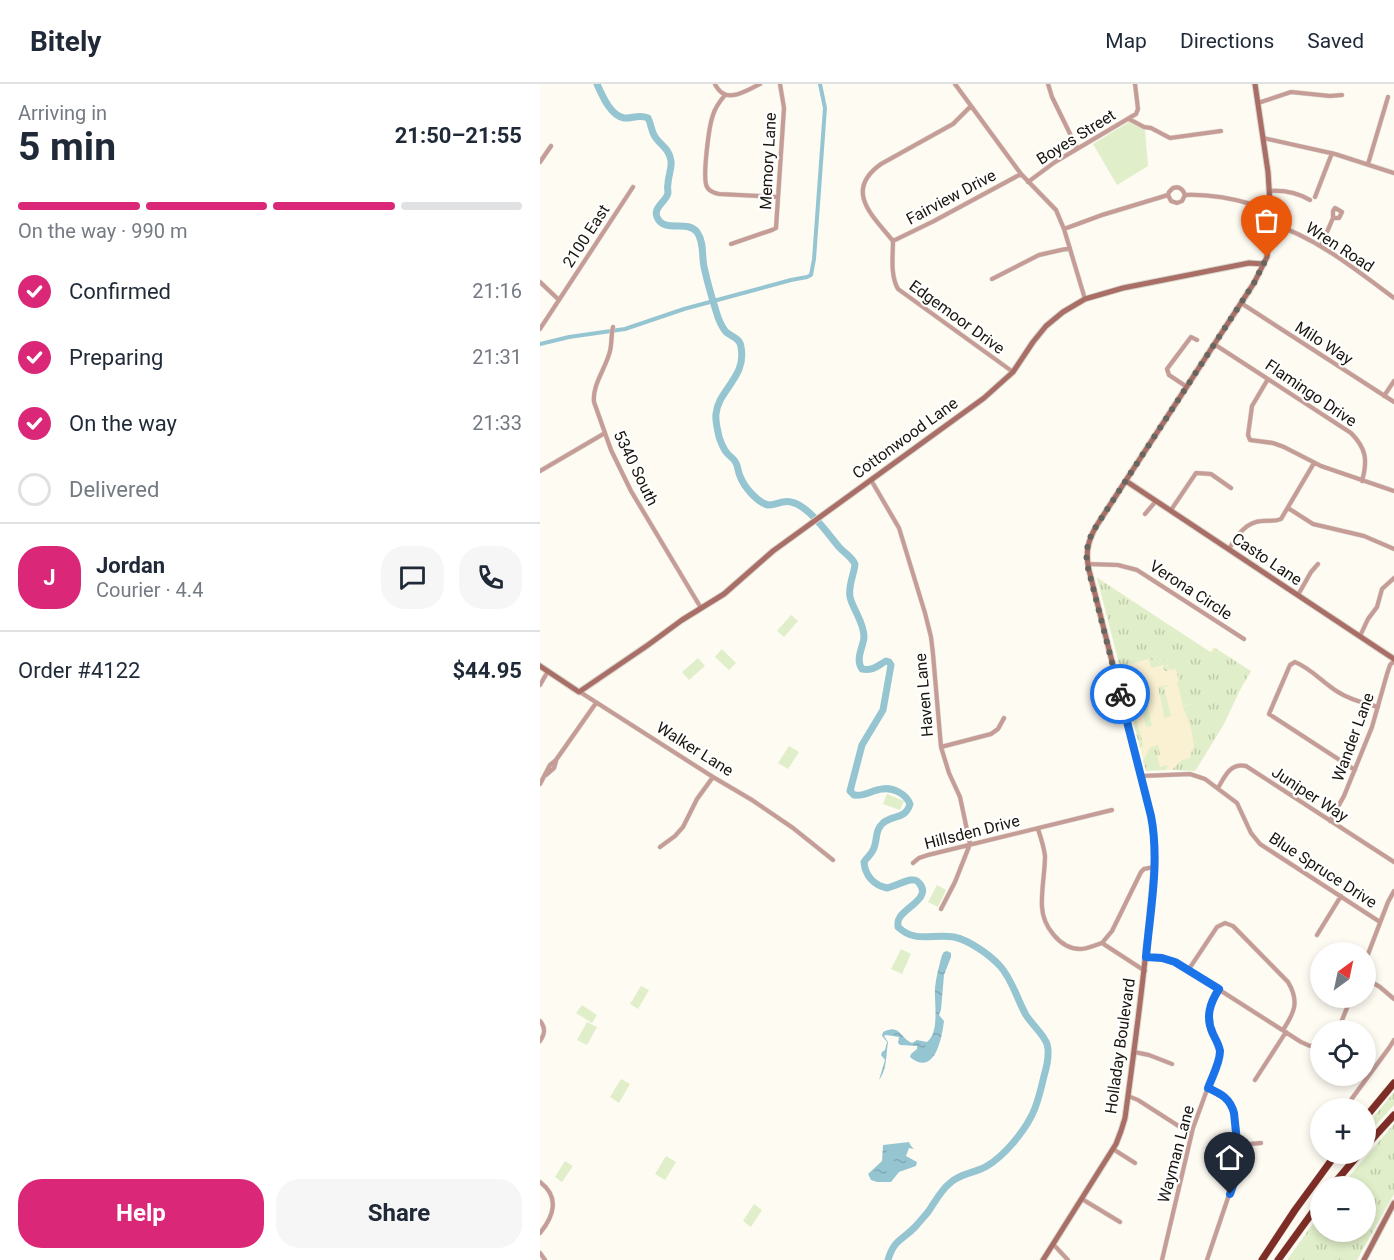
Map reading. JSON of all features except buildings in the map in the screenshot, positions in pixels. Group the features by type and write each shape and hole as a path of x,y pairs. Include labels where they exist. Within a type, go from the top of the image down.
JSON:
{"highway":[{"path":"1376,1105 1394,1083"},
{"path":"1376,1135 1394,1115"},
{"path":"1262,1260 1329,1164"},
{"path":"1340,1176 1351,1164"},
{"path":"1278,1260 1310,1216"}],"main road":[{"name":"Holladay Boulevard","path":"1043,1260 1113,1149 1121,1131 1145,971 1154,867 1154,832 1087,564 1086,552 1090,537 1264,264 1270,223 1269,191 1255,84"},
{"name":"Cottonwood Lane","path":"579,692 733,587 773,551 984,398 1013,372 1046,326 1063,312 1085,299 1112,291 1241,264 1264,264"},
{"name":"Casto Lane","path":"1126,481 1394,660"},
{"name":"Walker Lane","path":"540,666 579,692"},
{"path":"1364,1260 1394,1203"}],"street":[{"path":"715,84 721,92 734,95 760,84"},
{"name":"Memory Lane","path":"731,244 776,228 784,108 780,84"},
{"path":"955,84 1021,174 1055,207 1085,299"},
{"path":"1048,84 1077,148"},
{"name":"Boyes Street","path":"1029,182 1077,148 1136,114 1138,107 1135,84"},
{"path":"1257,103 1291,92 1342,95"},
{"path":"725,94 714,110 710,128 706,168 707,187 719,194 778,197"},
{"path":"1368,164 1388,97"},
{"path":"892,241 864,204 862,190 867,177 880,164 953,124 971,106"},
{"path":"1128,119 1170,138 1221,131"},
{"path":"1263,138 1332,153 1394,173"},
{"path":"540,162 551,147"},
{"path":"1315,197 1332,153"},
{"name":"Fairview Drive","path":"892,241 1021,174"},
{"name":"2100 East","path":"540,329 633,187"},
{"path":"1064,229 1168,195 1171,189 1176,187 1182,189 1185,195"},
{"path":"1269,191 1282,191 1310,200"},
{"path":"1168,195 1171,201 1177,203 1182,201 1185,195"},
{"path":"1185,195 1220,196 1255,205"},
{"path":"1321,246 1333,218"},
{"name":"Wren Road","path":"1270,223 1321,246 1394,298"},
{"name":"Edgemoor Drive","path":"892,241 893,275 898,289 1013,372"},
{"path":"992,279 1039,255 1070,248"},
{"path":"540,282 559,300"},
{"name":"Milo Way","path":"1240,303 1394,402"},
{"name":"5340 South","path":"614,327 610,352 594,396 594,402 611,450 634,496 701,608"},
{"path":"1187,387 1169,375 1167,369 1191,337 1197,340"},
{"name":"Flamingo Drive","path":"1214,344 1342,427 1356,439 1363,450 1365,459 1362,481"},
{"path":"1268,379 1252,406 1248,435 1250,440 1274,443 1314,463 1394,491"},
{"path":"1384,396 1394,381"},
{"path":"540,471 605,433"},
{"path":"1229,549 1247,526 1260,521 1278,521 1314,463"},
{"path":"1171,510 1196,473 1211,474 1231,488"},
{"name":"Haven Lane","path":"871,480 899,528 928,625 933,654 941,747 960,797 970,844"},
{"path":"1145,514 1156,501"},
{"path":"1288,508 1313,524 1364,536 1394,549"},
{"name":"Verona Circle","path":"1087,564 1118,565 1137,570 1244,639"},
{"path":"1298,595 1318,564"},
{"path":"1359,636 1377,608 1381,590 1394,578"},
{"name":"Wander Lane","path":"1330,821 1355,770 1372,727 1390,664 1394,660"},
{"path":"1355,770 1269,714 1290,665 1295,662 1344,696 1378,707"},
{"path":"540,685 548,672"},
{"name":"Walker Lane","path":"579,692 752,800 790,826 832,860"},
{"path":"540,784 550,765 556,760 596,703"},
{"path":"941,747 991,734 998,729 1004,718"},
{"name":"Juniper Way","path":"1218,788 1232,768 1243,765 1394,862"},
{"name":"Blue Spruce Drive","path":"1141,776 1193,774 1202,777 1237,803 1249,830 1258,842 1380,922"},
{"path":"660,847 683,827 697,798 712,777"},
{"name":"Hillsden Drive","path":"913,863 928,855 1112,810"},
{"name":"Hillsden Drive","path":"1038,829 1045,855 1042,906 1047,924 1058,939 1072,948 1083,949 1102,943"},
{"path":"940,909 953,888 970,844"},
{"path":"1145,971 1102,943 1112,931 1141,872 1154,867"},
{"path":"1372,942 1394,891"},
{"path":"1317,935 1341,896"},
{"path":"1189,969 1217,927 1225,923 1233,926 1292,988 1295,1008 1255,1080"},
{"path":"1146,957 1171,961 1189,969 1284,1031 1310,1045"},
{"path":"1376,985 1394,999"},
{"name":"Wayman Lane","path":"1162,1260 1191,1134 1219,1057 1219,1047 1210,1028 1208,1016 1219,989"},
{"path":"540,1021 544,1032 540,1041"},
{"path":"1352,1098 1394,1040"},
{"path":"1133,1052 1149,1055 1172,1064"},
{"path":"1207,1260 1238,1172 1239,1162 1235,1116 1231,1104 1224,1096 1208,1088"},
{"path":"1128,1096 1191,1134"},
{"path":"1238,1145 1261,1143"},
{"path":"1113,1149 1136,1163"},
{"path":"540,1182 547,1188 553,1203 551,1217 540,1233"},
{"path":"1082,1199 1120,1222"},
{"path":"1053,1244 1068,1260"},
{"path":"540,1253 545,1260"}],"shaded area":[{"path":"1097,577 1210,653 1213,647 1244,667 1220,730 1196,770 1146,770"}],"green space":[{"path":"1129,122 1145,130 1148,166 1117,185 1093,144"},
{"path":"1097,578 1212,653 1215,648 1251,671 1224,724 1195,771 1172,770 1183,759 1189,759 1194,745 1191,728 1183,707 1194,703 1183,706 1176,669 1170,670 1168,665 1165,665 1162,655 1127,665 1128,670 1119,663"},
{"path":"791,615 798,621 784,637 777,631"},
{"path":"722,649 736,663 729,670 715,657"},
{"path":"1163,655 1165,665 1169,668 1168,671 1163,668 1164,665 1151,668 1149,659"},
{"path":"698,658 705,666 689,680 682,672"},
{"path":"1168,685 1164,687 1171,716 1164,718 1158,687"},
{"path":"1144,691 1152,726 1146,727 1138,692"},
{"path":"1129,693 1143,744 1140,748 1126,694"},
{"path":"1158,745 1160,755 1157,756 1160,767 1168,765 1166,770 1146,771 1143,761 1150,748"},
{"path":"789,746 799,752 788,769 778,763"},
{"path":"887,794 904,801 900,810 883,804"},
{"path":"937,885 946,890 938,907 928,902"},
{"path":"901,949 911,954 902,974 891,969"},
{"path":"641,986 649,990 638,1009 630,1004"},
{"path":"582,1005 597,1015 592,1023 576,1013"},
{"path":"587,1022 597,1027 587,1045 577,1040"},
{"path":"621,1079 630,1084 619,1103 610,1097"},
{"path":"1394,1092 1394,1105 1376,1125 1376,1114"},
{"path":"1394,1124 1394,1194 1376,1226 1376,1176 1350,1176 1360,1164 1376,1164 1376,1145"},
{"path":"666,1156 676,1162 665,1180 655,1174"},
{"path":"565,1161 573,1166 562,1182 555,1177"},
{"path":"754,1204 762,1210 751,1227 743,1221"},
{"path":"1310,1228 1310,1242 1367,1242 1357,1260 1287,1260"}],"water":[{"path":"947,951 951,953 951,957 944,975 939,1015 944,1021 936,1053 926,1062 919,1062 910,1057 917,1046 900,1045 899,1037 886,1035 884,1036 888,1042 886,1062 879,1080 885,1060 881,1055 887,1042 882,1036 883,1032 896,1030 912,1043 917,1040 927,1042 931,1037 936,1017 936,980 942,955"},
{"path":"909,1142 914,1149 909,1148 906,1156 917,1162 916,1166 899,1172 891,1182 871,1180 868,1174 882,1161 883,1145"}],"waterway":[{"path":"597,84 607,104 619,116 648,118 654,135 668,152 671,164 668,193 658,207 657,217 665,225 693,228 697,232 701,241 707,281 719,319 726,332 740,344 742,358 740,367 718,405 716,414 716,423 723,447 735,461 742,480 755,497 768,505 788,502 804,508 852,559 855,564 850,597 864,637 859,657 860,665 862,669 875,668 886,661 891,665 883,710 862,745 850,791 858,795 878,790 895,790 902,794 910,804 902,815 887,820 880,826 873,850 864,862 866,871 871,879 882,887 887,888 910,880 918,882 922,893 917,902 900,917 898,927 918,937 954,937 973,945 991,957 1004,971 1026,1015 1047,1044 1048,1060 1038,1101 1018,1136 993,1162 958,1177 947,1186 916,1226 896,1244 888,1260"},
{"path":"540,344 569,337 625,329 684,309 811,275 825,108 820,84"}],"way so far":[{"path":"1120,694 1087,564 1088,543 1097,525 1254,283 1267,257"}],"route":[{"path":"1120,694 1155,837 1146,957 1175,962 1219,989 1208,1016 1210,1028 1219,1047 1219,1057 1208,1088 1227,1098 1234,1113 1239,1162 1230,1194"}]}
